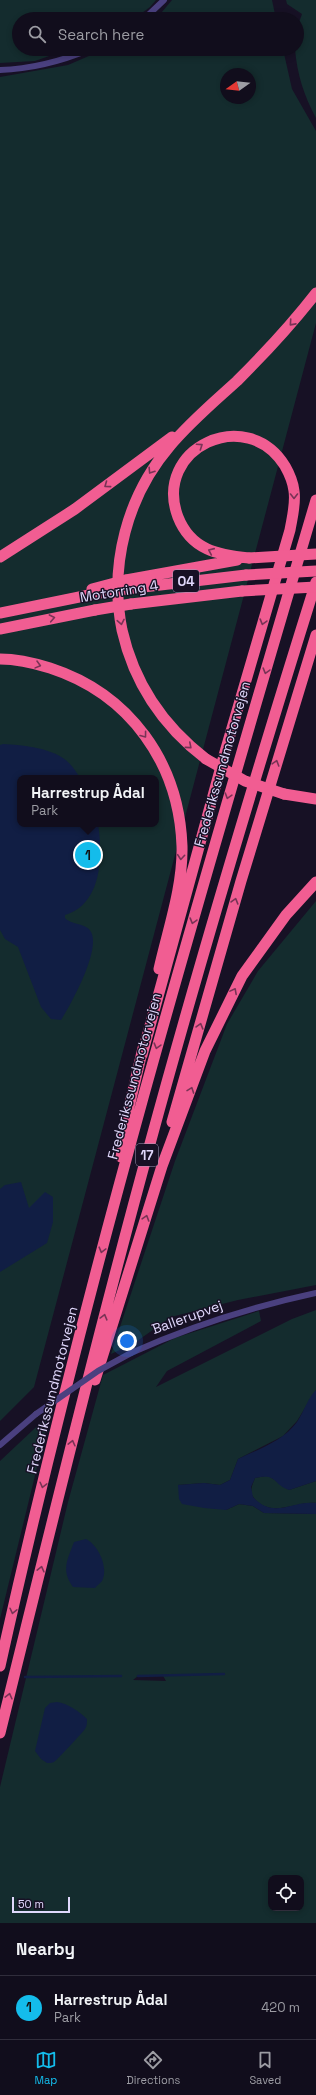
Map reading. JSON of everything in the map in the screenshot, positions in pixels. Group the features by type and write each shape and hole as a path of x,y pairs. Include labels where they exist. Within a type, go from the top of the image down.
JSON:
{"highway":[{"path":"316,293 296,319 263,354 194,420 157,463 144,483 135,502 121,548 117,598 125,644 144,690 172,729 206,759 245,781 284,794 316,799"},
{"path":"0,557 75,509 194,420"},
{"path":"112,1212 129,1107 142,1055 225,752 290,530 294,509 294,491 289,473 281,459 270,448 255,440 237,436 221,437 205,442 193,451 183,463 176,478 173,494 175,509 181,524 190,537 201,546 212,553 249,558"},
{"name":"Frederikssundmotorvejen","path":"0,1666 33,1526 112,1212 219,826 316,500"},
{"path":"126,584 249,558 316,554"},
{"name":"Motorring 4","path":"0,613 72,598 126,584 316,571"},
{"name":"17","path":"0,1733 76,1427 151,1139 238,832 316,582"},
{"name":"Motorring 4","path":"0,629 131,604 242,591 316,586"},
{"path":"162,1166 169,1135 241,881 316,635"},
{"path":"0,659 37,664 66,674 90,685 114,702 135,723 154,748 166,771 176,800 180,823 182,848 180,872 148,1016 142,1055"},
{"path":"76,1427 95,1383 162,1166 205,1051 242,976 277,927 316,882"}],"street":[{"path":"151,12 164,0"},
{"path":"0,70 37,66 73,56"},
{"name":"Ballerupvej","path":"0,1445 36,1414 92,1375 131,1353 176,1333 223,1316 264,1304 316,1293"}],"green space":[{"path":"0,0 156,0 143,12 12,12 12,56 49,56 35,61 0,63"},
{"path":"172,0 272,0 275,12 162,12"},
{"path":"286,0 316,0 316,118 302,85 297,67 296,56 304,56 304,12 299,12 287,4"},
{"path":"89,56 285,56 292,89 316,131 316,323 34,1387 0,1421 0,77 68,65"},
{"path":"316,901 316,1285 238,1300 171,1317 133,1344 111,1354 175,1161 227,1024 258,971"},
{"path":"316,1310 316,1390 297,1421 283,1436 238,1459 230,1480 220,1485 204,1483 178,1485 226,1510 239,1504 253,1506 264,1513 316,1514 316,1923 0,1923 0,1787 68,1502 103,1375 175,1338 259,1311 261,1321 167,1371 156,1387 292,1319","holes":["162,1674 166,1681 133,1680 138,1676 162,1676"]},
{"path":"50,1414 0,1619 0,1461"},
{"path":"269,1476 289,1490 316,1481 316,1503 308,1503 284,1508 268,1507 261,1504 252,1496 252,1488 255,1478"}],"water":[{"path":"0,745 29,746 55,754 69,763 78,775 17,775 17,827 98,827 100,864 93,890 86,901 77,909 65,915 65,918 71,922 83,925 89,929 93,940 92,951 84,977 61,1020 51,1019 41,1007 18,947 5,939 0,930"},
{"path":"21,1182 29,1208 45,1192 53,1197 53,1222 47,1243 0,1272 0,1189 5,1185"},
{"path":"316,1390 316,1481 289,1490 271,1478 262,1477 255,1478 251,1487 253,1497 261,1504 268,1507 283,1508 299,1504 316,1503 316,1514 264,1513 253,1506 239,1504 226,1510 182,1504 179,1499 178,1485 204,1483 220,1485 230,1480 238,1459 270,1444 291,1429 302,1414 310,1397"},
{"path":"86,1539 95,1546 103,1563 104,1575 102,1581 95,1588 73,1587 69,1581 66,1570 66,1565 74,1542"},
{"path":"57,1702 69,1706 81,1714 87,1719 87,1724 86,1728 56,1760 47,1763 41,1759 35,1751 45,1708 50,1703"}],"waterway":[{"path":"138,1676 224,1674"},
{"path":"25,1677 121,1676"}],"place":[{"name":"Harrestrup Ådal","path":"88,855"}]}
